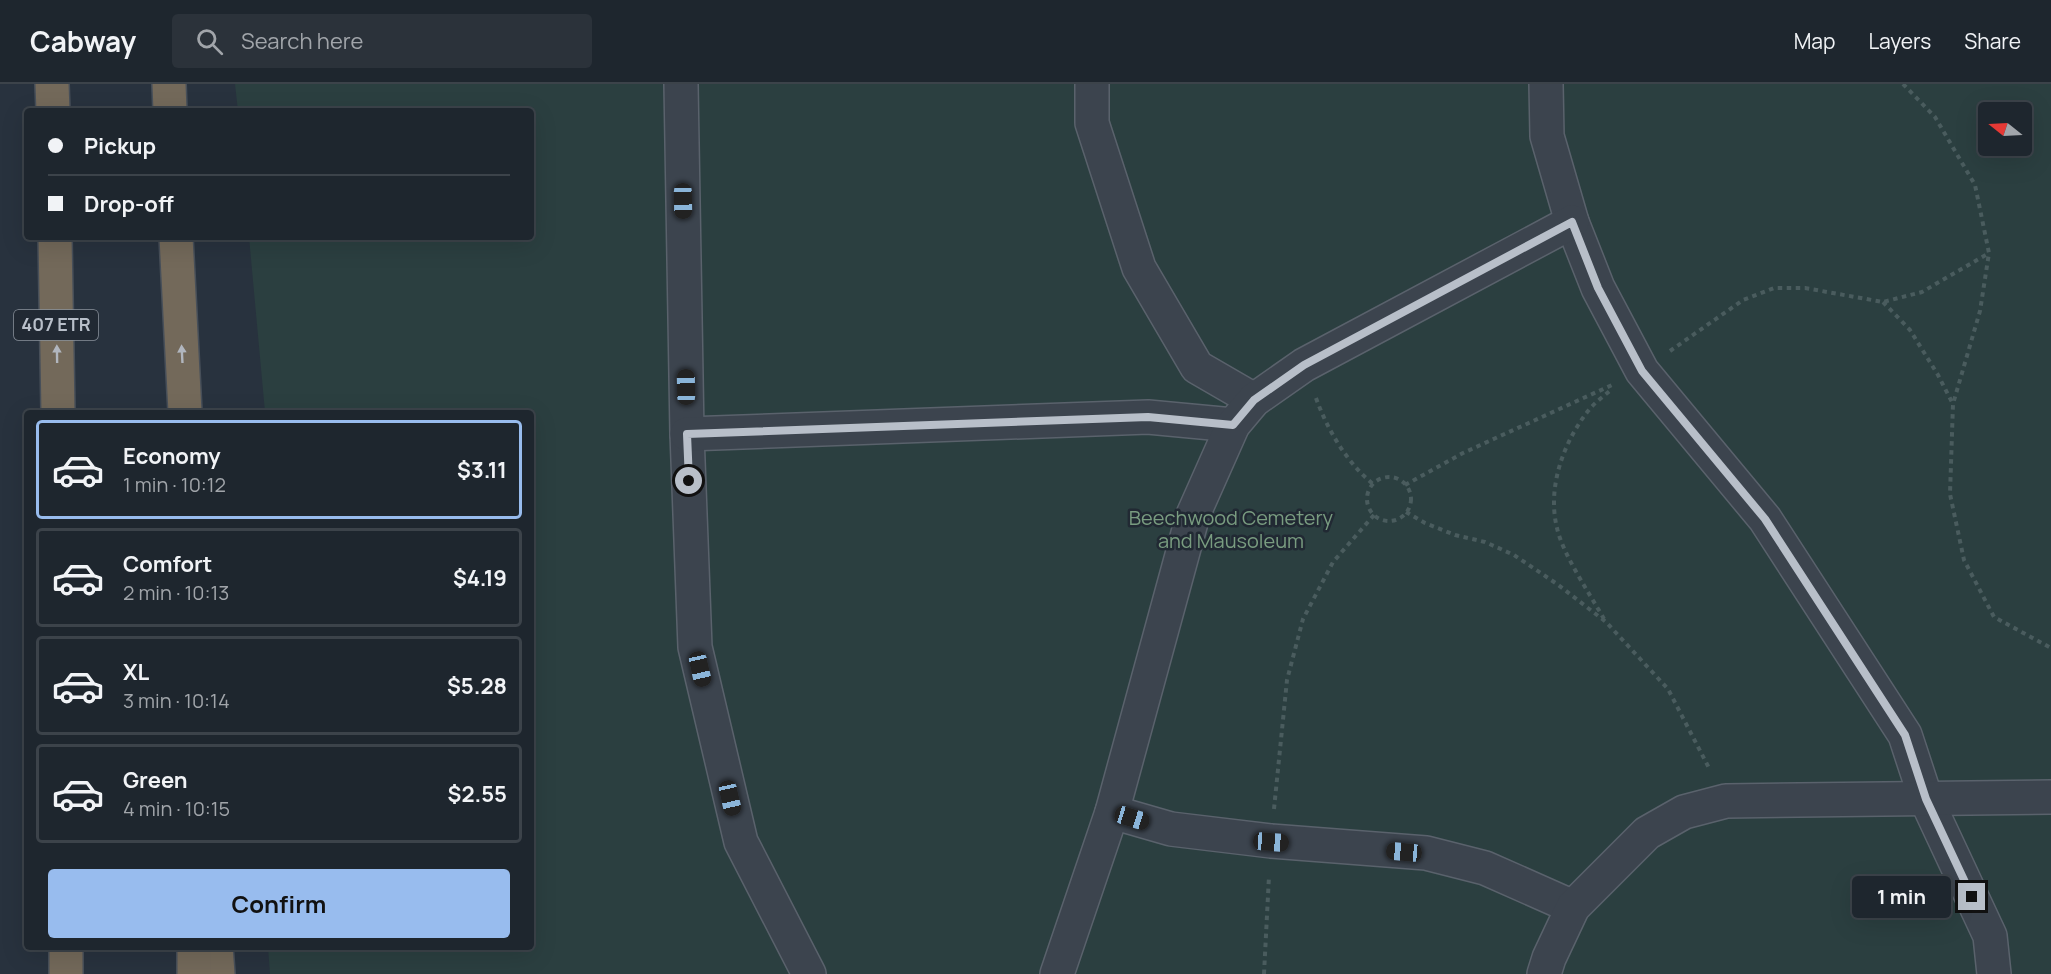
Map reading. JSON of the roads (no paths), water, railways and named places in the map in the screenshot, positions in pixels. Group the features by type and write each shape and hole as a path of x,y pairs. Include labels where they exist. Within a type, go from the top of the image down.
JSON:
{"highway":[{"path":"52,84 53,108"},
{"path":"169,84 170,108"},
{"name":"407 ETR","path":"55,240 58,410"},
{"path":"176,240 185,410"},
{"path":"66,950 66,974"},
{"path":"194,950 194,974"},
{"path":"216,950 218,974"}],"lane":[{"path":"681,84 687,434 695,647 741,842 809,974"},
{"path":"1092,84 1092,123 1138,268 1197,367 1254,400"},
{"path":"1546,84 1547,136 1572,222 1598,288 1642,371 1765,519 1905,735 1926,799 1990,936 1994,974"},
{"path":"1057,974 1112,812 1193,515 1233,425 1254,400 1304,365 1572,222"},
{"path":"687,434 1148,417 1233,425"},
{"path":"1544,974 1548,958 1573,907 1647,833 1684,812 1726,801 2051,797"},
{"path":"1112,812 1171,829 1271,842 1426,853 1485,868 1573,907"}],"park label":[{"name":"Beechwood Cemetery and Mausoleum","path":"1231,530"}]}
